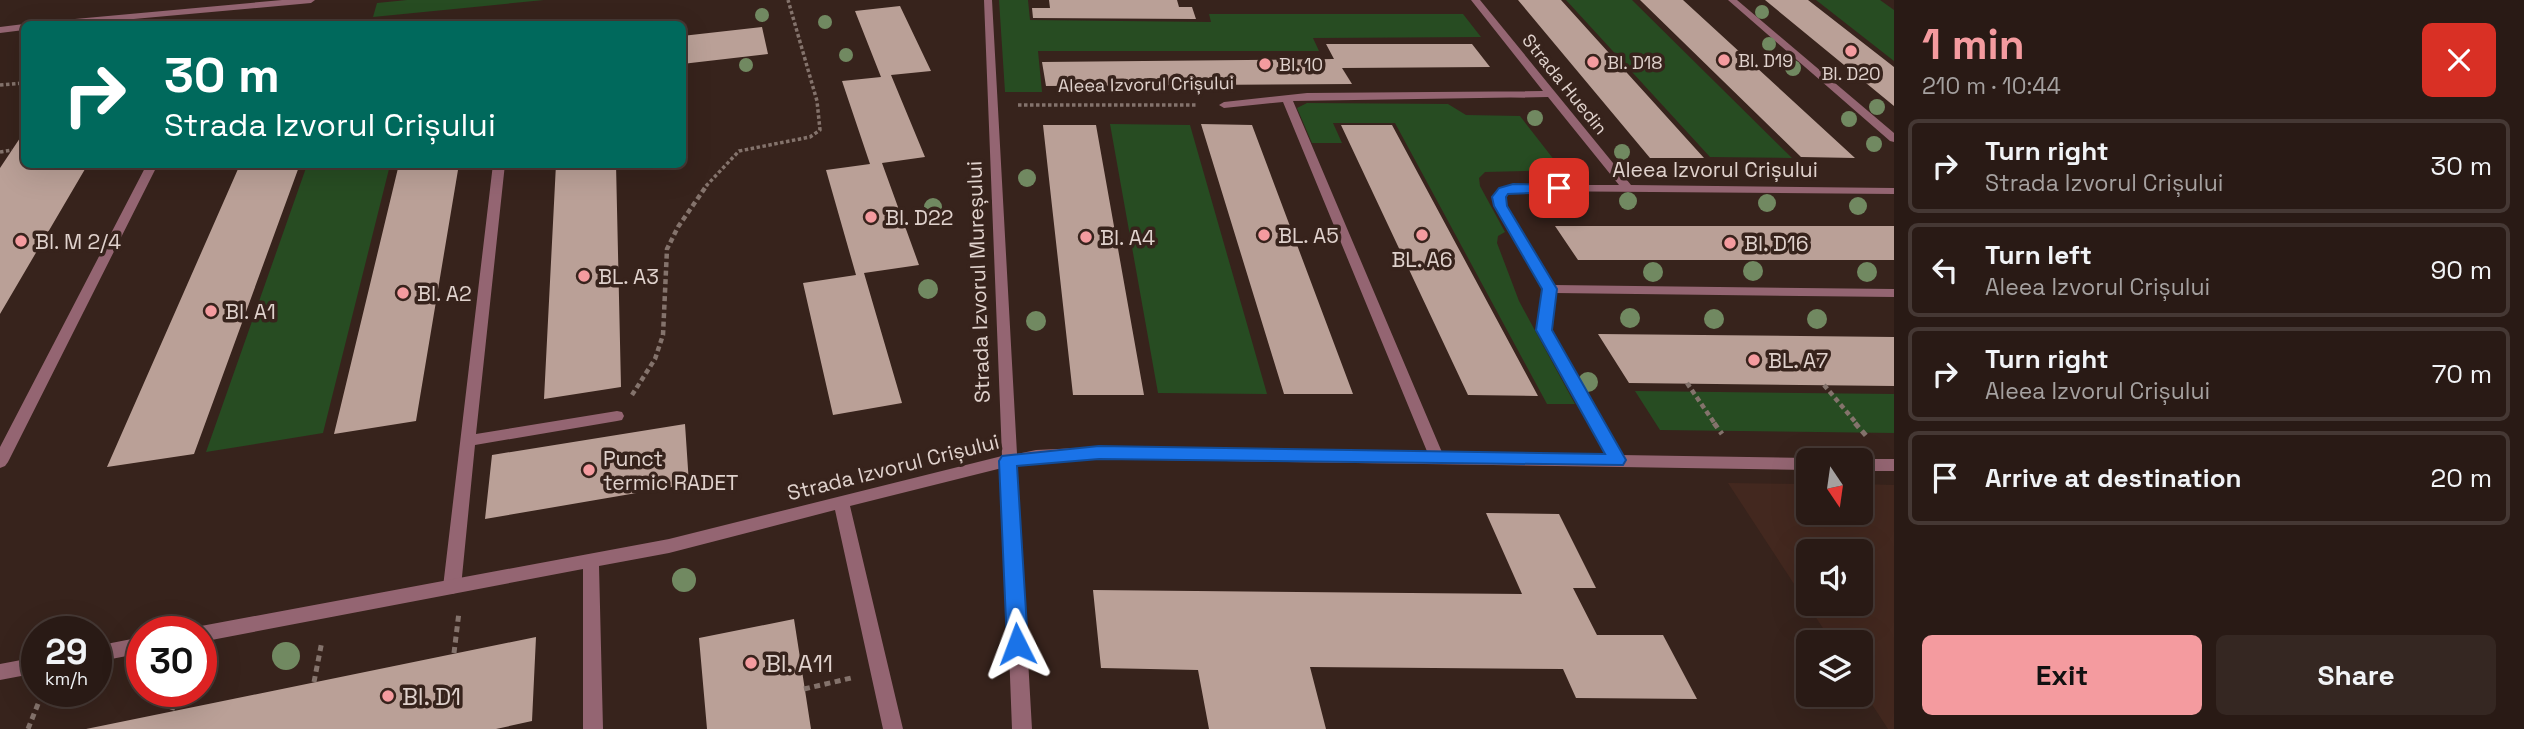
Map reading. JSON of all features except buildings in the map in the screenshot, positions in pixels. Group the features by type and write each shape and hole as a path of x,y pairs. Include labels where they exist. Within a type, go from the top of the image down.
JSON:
{"street":[{"path":"85,21 311,0"},
{"name":"Strada Izvorul Mureșului","path":"988,0 1022,729"},
{"name":"Strada Huedin","path":"1475,0 1628,189"},
{"path":"1731,0 1894,139"},
{"path":"0,30 21,27"},
{"name":"Aleea Izvorul Crișului","path":"1224,104 1286,97 1552,94"},
{"path":"1286,97 1436,457"},
{"path":"0,462 151,168"},
{"path":"457,586 467,441 499,168"},
{"name":"Aleea Izvorul Crișului","path":"1549,289 1500,206 1499,197 1504,191 1513,188 1894,191"},
{"path":"1617,460 1544,330 1549,289 1894,293"},
{"path":"467,441 617,416"},
{"name":"Strada Izvorul Crișului","path":"217,631 669,546 1008,461 1099,453 1796,464"},
{"path":"1873,465 1892,466"},
{"path":"841,503 893,729"},
{"path":"591,561 593,729"},
{"path":"0,672 21,668"}],"path":[{"path":"617,416 652,370 661,350 666,329 667,247 695,202 730,157 739,151 810,137 820,130 821,122 814,91 788,0"},
{"path":"0,85 21,83"},
{"name":"Aleea Izvorul Crișului","path":"993,105 1224,104"},
{"path":"0,152 12,150"},
{"path":"1687,383 1742,463"},
{"path":"1824,385 1892,466"},
{"path":"454,653 457,586"},
{"path":"314,681 329,611"},
{"path":"804,689 880,671"},
{"path":"28,729 37,707"}],"shaded area":[{"path":"1728,483 1796,484 1796,525 1873,525 1873,484 1894,485 1894,729 1888,729 1873,706 1873,630 1824,630 1815,616 1873,616 1873,539 1796,539 1796,587"}],"green space":[{"path":"407,0 544,0 373,17 377,3"},
{"path":"999,0 1028,0 1030,20 1211,22 1209,14 1463,14 1481,37 1313,38 1319,51 1038,51 1042,92 1005,92"},
{"path":"1566,0 1632,0 1792,158 1710,157"},
{"path":"1816,0 1880,0 1894,10 1894,61"},
{"path":"1307,103 1448,104 1466,115 1520,116 1562,170 1485,172 1479,178 1480,186 1505,232 1498,236 1497,243 1519,301 1575,404 1547,404 1395,123 1333,123 1342,143 1312,143 1297,108"},
{"path":"1110,124 1190,125 1267,394 1158,393"},
{"path":"306,168 389,168 323,433 206,452"},
{"path":"1635,391 1894,394 1894,433 1660,430"}],"place":[{"name":"Bl. D20","path":"1851,51"},
{"name":"Bl. D19","path":"1724,60"},
{"name":"Bl. D18","path":"1593,62"},
{"name":"Bl. 10","path":"1265,64"},
{"name":"Bl. D22","path":"871,217"},
{"name":"BL. A5","path":"1264,235"},
{"name":"BL. A6","path":"1422,235"},
{"name":"Bl. A4","path":"1086,237"},
{"name":"Bl. M 2/4","path":"21,241"},
{"name":"Bl. D16","path":"1730,243"},
{"name":"BL. A3","path":"584,276"},
{"name":"Bl. A2","path":"403,293"},
{"name":"Bl. A1","path":"211,311"},
{"name":"BL. A7","path":"1754,360"},
{"name":"Punct termic RADET","path":"589,470"},
{"name":"Bl. A11","path":"751,663"},
{"name":"Bl. D1","path":"388,696"}],"route":[{"path":"1017,644 1008,461 1036,456 1099,453 1617,460 1544,330 1549,289 1500,206 1499,197 1504,191 1513,188 1559,188"}]}
